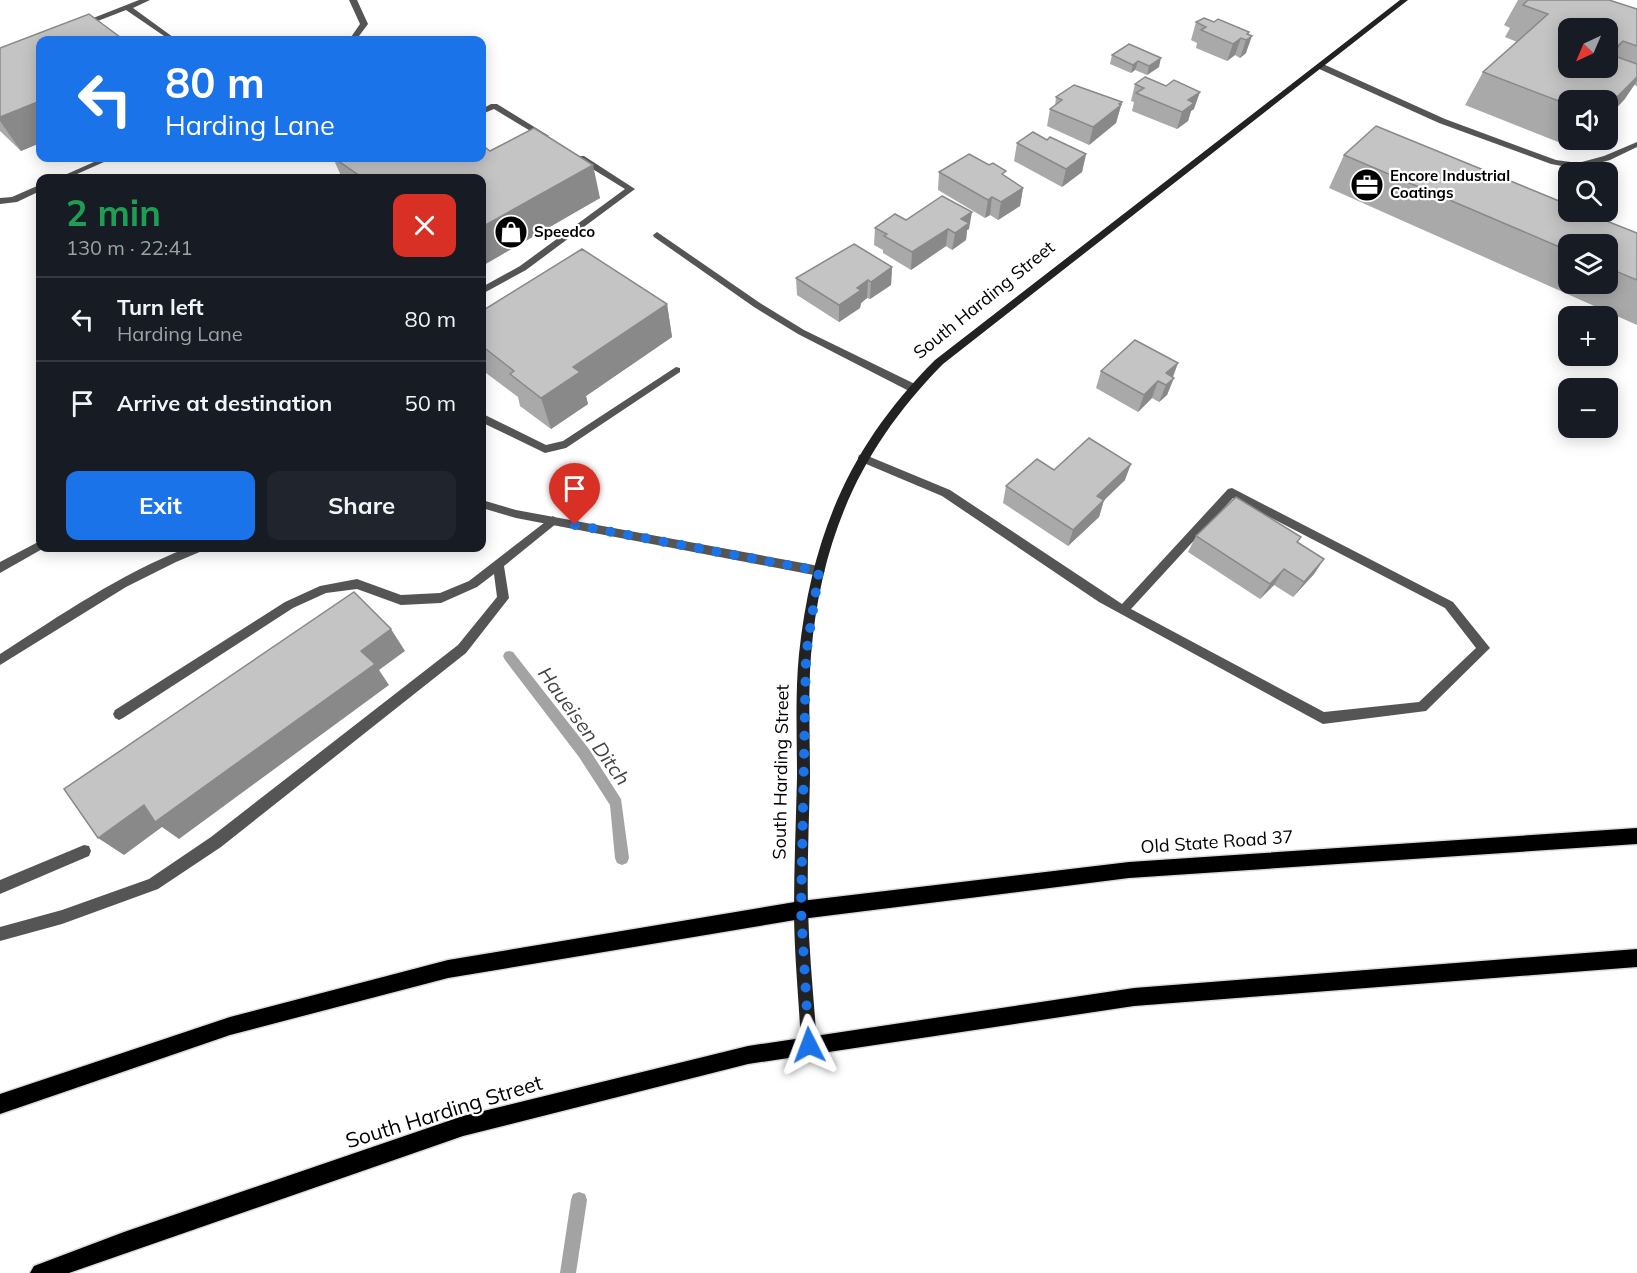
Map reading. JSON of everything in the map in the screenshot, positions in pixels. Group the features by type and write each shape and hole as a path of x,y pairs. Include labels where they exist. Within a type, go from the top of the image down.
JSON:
{"main road":[{"name":"Old State Road 37","path":"801,910 1129,870 1637,836"},
{"path":"0,1104 230,1026 448,969 801,910"},
{"path":"809,1045 1134,997 1637,958"},
{"name":"South Harding Street","path":"41,1273 124,1242 462,1126 748,1055 809,1045"}],"street":[{"path":"74,27 146,0"},
{"path":"353,0 364,24 356,36"},
{"name":"South Harding Street","path":"809,1045 801,910 806,655 819,571 834,518 844,493 863,458 889,417 939,362 1404,0"},
{"path":"127,7 168,36"},
{"path":"1320,66 1442,121 1554,162 1578,166 1606,158 1637,144"},
{"path":"486,110 494,106 553,141"},
{"path":"486,289 523,268 632,189 573,153"},
{"path":"71,174 100,162"},
{"path":"0,201 14,200 36,190"},
{"path":"657,235 757,305 801,332 913,388"},
{"path":"486,420 544,449 566,444 676,370"},
{"path":"863,458 946,493 1123,610 1323,718 1422,707 1484,648 1449,605 1232,492 1123,610"},
{"path":"486,505 516,514 819,571"},
{"path":"119,714 289,604 324,589 357,584 401,600 441,598 473,584 553,520"},
{"path":"0,568 36,547"},
{"path":"0,660 99,599 175,556 186,552"},
{"path":"0,934 62,917 153,884 216,842 462,649 503,598 498,565"},
{"path":"0,887 84,851"}],"building":[{"path":"1528,0 1609,0 1637,9 1637,46 1623,41 1618,46 1618,18 1558,18 1558,78 1618,78 1618,57 1637,64 1637,77 1618,96 1618,90 1558,90 1558,101 1483,72 1548,14 1523,5"},
{"path":"89,14 119,36 36,36 36,103 0,117 0,48"},
{"path":"1204,18 1214,22 1218,19 1249,32 1247,34 1252,36 1246,40 1241,38 1233,44 1201,30 1206,27 1196,22"},
{"path":"1129,44 1161,58 1149,66 1138,61 1133,65 1112,55"},
{"path":"1145,77 1166,86 1174,80 1200,92 1188,100 1194,103 1182,112 1136,93 1144,88 1135,84"},
{"path":"1074,85 1122,102 1119,104 1121,105 1093,127 1050,109 1062,100 1056,97"},
{"path":"1376,126 1558,200 1558,222 1609,222 1637,233 1637,280 1618,272 1618,234 1558,234 1558,246 1344,155"},
{"path":"534,128 593,165 486,225 486,174 357,174 340,162 486,162 486,148 490,151"},
{"path":"1033,132 1047,140 1050,137 1086,154 1066,169 1017,143"},
{"path":"969,154 989,165 993,163 1006,171 1002,174 1023,188 1001,202 992,197 988,200 939,172"},
{"path":"942,196 972,212 961,219 969,223 955,233 948,229 912,252 884,236 887,234 875,228 895,214 906,220"},
{"path":"854,244 892,267 871,282 868,280 857,288 861,290 839,305 796,278"},
{"path":"582,249 667,304 573,367 580,372 541,398 510,374 514,371 486,349 486,309"},
{"path":"1135,340 1178,363 1166,373 1174,378 1166,385 1158,381 1144,395 1101,371"},
{"path":"1089,438 1131,464 1097,496 1104,500 1073,530 1006,486 1037,459 1054,470"},
{"path":"1236,497 1301,537 1297,542 1324,559 1304,582 1284,569 1270,584 1196,536"},
{"path":"354,592 391,629 361,651 375,664 155,822 144,805 98,838 64,789"}],"waterway":[{"name":"Haueisen Ditch","path":"509,656 584,753 616,803 622,858"},
{"name":"Haueisen Ditch","path":"568,1273 579,1200"}],"place":[{"name":"Encore Industrial Coatings","path":"1367,185"},
{"name":"Speedco","path":"511,232"}],"route":[{"path":"575,525 819,571 808,625 806,655 801,910 809,1045"}]}
